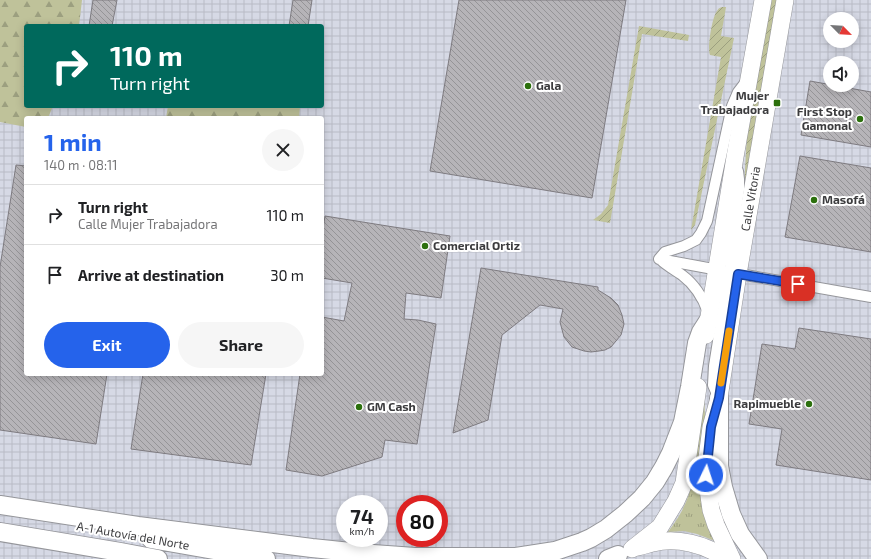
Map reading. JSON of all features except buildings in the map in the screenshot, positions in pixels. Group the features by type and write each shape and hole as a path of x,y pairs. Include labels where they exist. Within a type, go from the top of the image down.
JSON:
{"highway":[{"name":"Calle Vitoria","path":"618,556 660,527 676,501 684,483 716,269 763,0"},
{"name":"Calle Vitoria","path":"732,559 716,525 711,510 706,475 711,427 719,398 738,274 785,0"},
{"path":"359,554 415,557 516,557 555,551 586,540 606,529 642,498 655,482 671,453 683,422 697,343 709,318"},
{"path":"719,398 719,466 723,487 731,514 740,534 758,559"},
{"path":"0,505 138,526 359,554 435,559"},
{"name":"A-1 Autovía del Norte","path":"0,514 266,559"},
{"name":"A-1 Autovía del Norte","path":"0,532 158,559"},
{"path":"0,537 99,559"},
{"path":"618,556 654,542 672,541 707,548 725,559"}],"street":[{"path":"659,259 666,252 696,240 707,221 732,106 738,92 749,77"},
{"path":"735,157 739,179 739,190 729,256 730,263 738,274"},
{"path":"659,259 871,296"},
{"path":"659,259 690,282 704,301 709,318"},
{"path":"716,269 724,276 726,282 726,291 714,366 713,385 719,398"}],"shaded area":[{"path":"0,0 871,0 871,559 0,559"}],"green space":[{"path":"0,0 82,0 79,24 24,24 24,108 52,108 49,116 24,116 24,127 0,122"},
{"path":"771,0 777,0 744,188 747,133"},
{"path":"722,7 726,7 721,36 734,38 695,225 691,230 721,57 710,55 710,33 715,14"},
{"path":"639,26 689,35 688,41 642,34 610,223 593,220 601,214 608,205"},
{"path":"168,108 300,108 299,116 166,116"},
{"path":"704,394 715,541 684,531 668,532 681,513 690,491"}],"slow traffic":[{"path":"721,383 729,331"}],"place":[{"name":"Gala","path":"528,86"},
{"name":"Mujer Trabajadora","path":"777,103"},
{"name":"First Stop Gamonal","path":"860,119"},
{"name":"Masofá","path":"814,200"},
{"name":"Comercial Ortiz","path":"425,246"},
{"name":"Rapimueble","path":"809,404"},
{"name":"GM Cash","path":"359,407"}],"route":[{"path":"706,475 711,427 719,398 738,274 798,284"}]}
